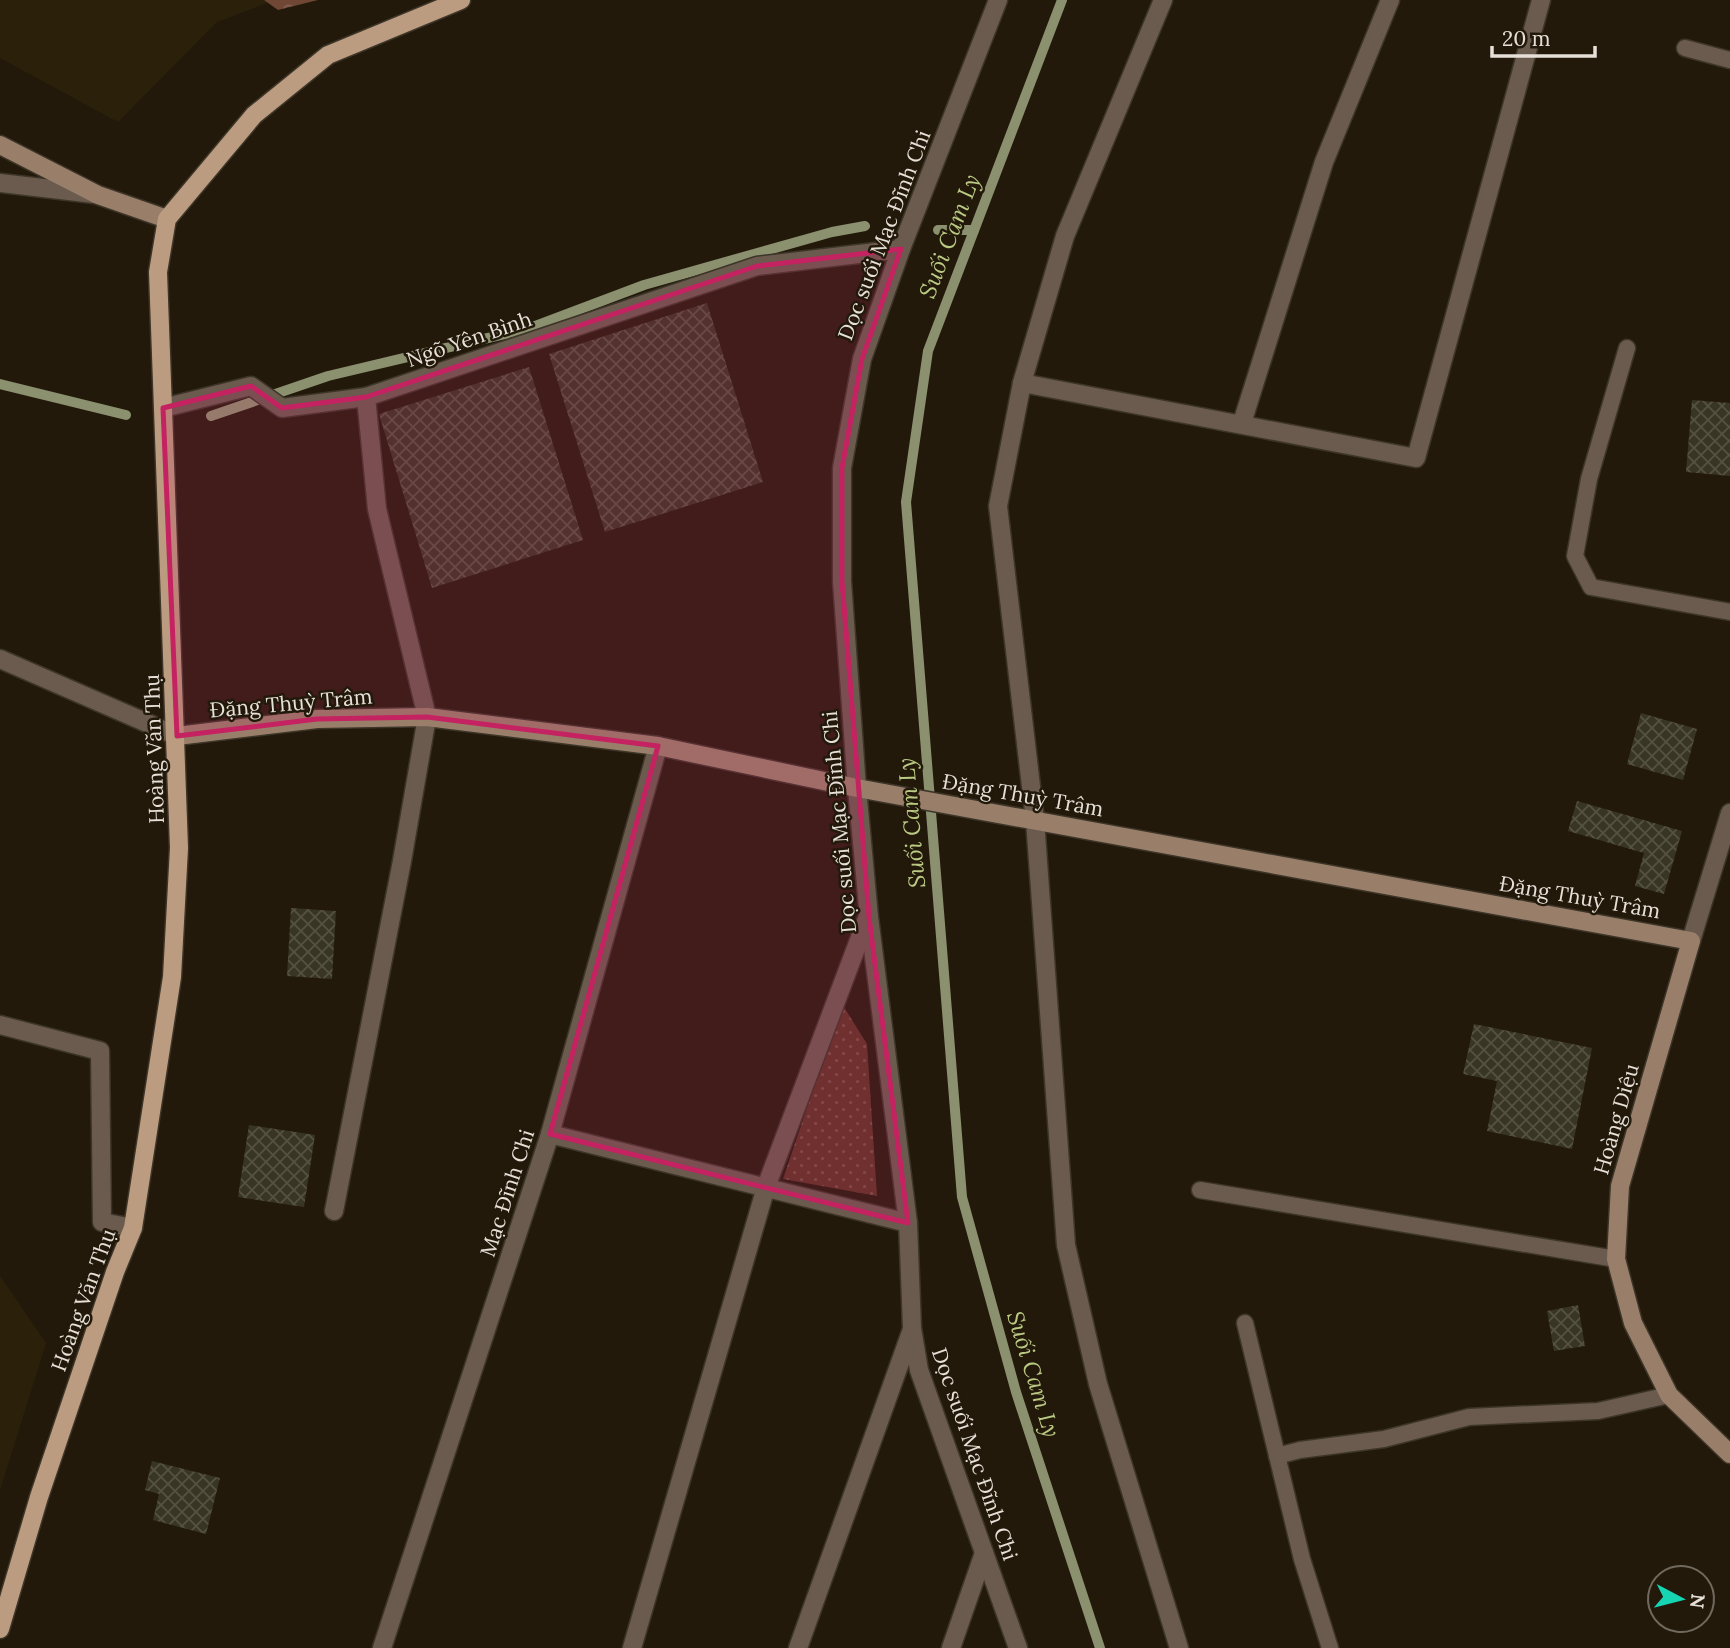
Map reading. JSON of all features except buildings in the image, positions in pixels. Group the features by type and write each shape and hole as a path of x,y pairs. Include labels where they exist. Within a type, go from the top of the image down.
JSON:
{"main road":[{"path":"167,219 254,115 328,55 461,0"},
{"name":"Hoàng Văn Thụ","path":"0,1629 39,1497 115,1272 133,1228 172,977 179,859 177,737 159,272 167,219"}],"street":[{"name":"Dọc suối Mạc Đĩnh Chi","path":"998,0 901,249 862,359 842,468 842,581 869,917 908,1223 912,1328 919,1370 1018,1648"},
{"path":"1163,0 1065,236 1022,383 998,506 1035,820 1066,1245 1098,1384 1179,1648"},
{"path":"1242,424 1324,162 1390,0"},
{"path":"1022,383 1416,458 1541,0"},
{"path":"0,145 98,195 167,219"},
{"path":"0,183 98,195"},
{"name":"Ngõ Yên Bình","path":"163,408 251,386 282,408 366,397 757,266 901,249"},
{"path":"334,1211 427,717 377,509 366,397"},
{"path":"0,659 177,737"},
{"name":"Đặng Thuỳ Trâm","path":"177,737 317,719 427,717 657,746 857,788 1691,941"},
{"name":"Mạc Đĩnh Chi","path":"382,1648 551,1134 657,746"},
{"name":"Hoàng Diệu","path":"1730,813 1620,1186 1616,1259 1633,1323 1669,1395 1730,1454"},
{"path":"632,1648 766,1187 869,917"},
{"path":"0,1026 100,1051 102,1222 133,1228"},
{"path":"551,1134 908,1223"},
{"path":"798,1648 912,1328"},
{"path":"951,1648 984,1553"}],"lane":[{"path":"1685,48 1730,60"},
{"path":"1627,348 1589,479 1575,556 1591,587 1730,612"},
{"path":"1200,1190 1616,1259"},
{"path":"1245,1323 1303,1559 1330,1648"},
{"path":"1277,1456 1300,1450 1384,1439 1469,1417 1598,1412 1669,1395"}],"highlighted area":[{"path":"901,249 862,359 842,468 842,581 869,917 908,1223 550,1134 658,746 427,717 317,719 177,736 163,408 251,386 282,408 366,397 757,266"}],"shaded area":[{"path":"0,0 275,0 217,22 118,122 0,58"},
{"path":"842,1004 867,1044 877,1196 783,1179"},
{"path":"0,1276 46,1343 0,1490"}],"green space":[{"path":"264,0 318,0 278,10"}],"waterway":[{"name":"Suối Cam Ly","path":"1062,0 928,351 906,502 962,1197 1016,1392 1100,1648"},
{"path":"211,416 328,376 530,328 644,285 832,232 865,226"},
{"path":"938,230 974,230"},
{"path":"0,384 126,415"}]}
